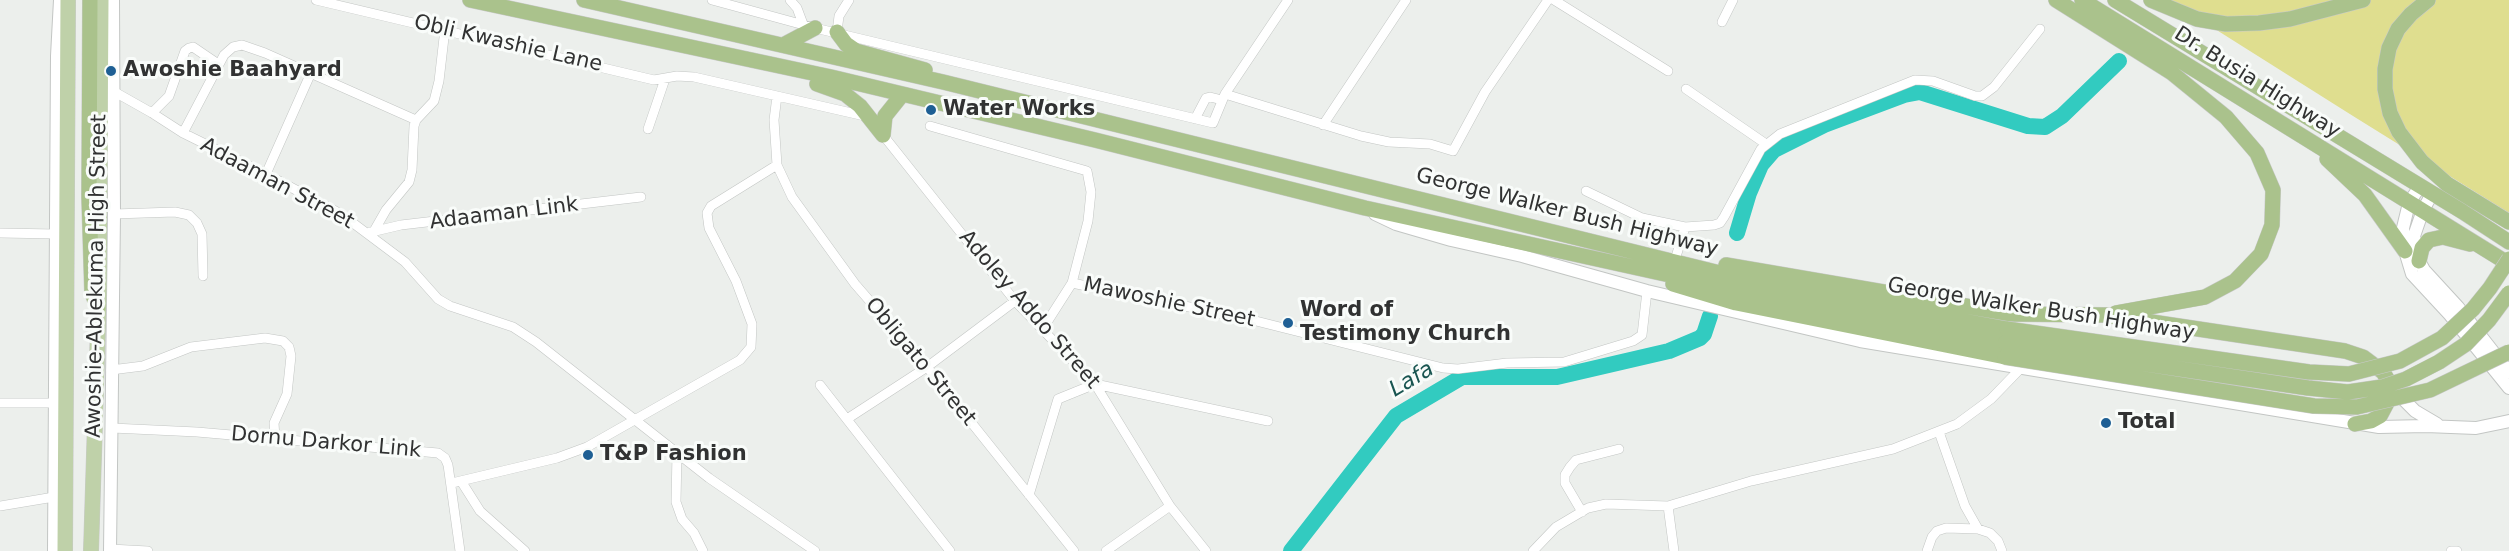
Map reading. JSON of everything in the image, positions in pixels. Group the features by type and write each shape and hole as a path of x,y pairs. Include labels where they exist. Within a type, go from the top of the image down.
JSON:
{"highway":[{"path":"90,0 89,196 92,293 98,308"},
{"name":"George Walker Bush Highway","path":"470,0 831,77 1365,208 1774,298 2006,343 2308,388 2348,392 2390,384 2439,362 2466,344 2489,320 2509,293"},
{"name":"George Walker Bush Highway","path":"584,0 615,4 943,82 1798,290 2006,343 2349,374 2400,361 2442,338 2473,309 2509,259"},
{"path":"2056,0 2172,73 2226,117 2257,153 2273,190 2272,225 2261,254 2235,282 2205,297 2105,315"},
{"name":"Dr. Busia Highway","path":"2082,0 2509,264"},
{"name":"Dr. Busia Highway","path":"2115,0 2509,242"},
{"path":"2151,0 2197,19 2226,24 2290,19 2363,0"},
{"path":"2428,0 2398,29 2389,48 2385,69 2385,89 2390,112 2399,132 2422,162 2447,184 2509,222"},
{"path":"783,45 809,26"},
{"path":"837,32 846,44 856,51 919,67 943,82"},
{"path":"686,46 714,59 829,87 845,94 860,106 883,135"},
{"path":"883,135 885,116 901,96"},
{"path":"2303,136 2365,195 2404,251"},
{"path":"2420,261 2422,248 2429,240 2443,237 2483,248"},
{"path":"1690,265 1730,265 2012,314 2105,315 2345,351 2363,357 2383,372 2392,387 2390,399 2380,416 2371,421 2355,424"},
{"path":"2006,343 2314,406 2357,407 2430,390 2509,352"}],"main road":[{"name":"Awoshie-Ablekuma High Street","path":"65,544 63,57 68,0"},
{"name":"Awoshie-Ablekuma High Street","path":"91,551 104,348 98,308 101,0"},
{"path":"65,544 79,530 91,531"}],"street":[{"name":"Awoshie-Ablekuma High Street","path":"54,551 56,234 63,57 60,0"},
{"name":"Awoshie-Ablekuma High Street","path":"110,550 111,370 104,348 114,214 113,0"},
{"name":"Obli Kwashie Lane","path":"316,0 654,80 664,79"},
{"path":"712,0 809,26 1214,123 1223,97 1288,0"},
{"path":"790,0 809,26"},
{"path":"837,32 839,16 849,0"},
{"path":"1323,125 1406,0"},
{"path":"1195,119 1206,98 1223,97 1389,142 1429,144 1453,151 1485,92 1548,0"},
{"path":"1554,0 1668,71"},
{"path":"1722,22 1733,0"},
{"path":"370,232 409,183 416,120 434,101 439,81 445,29"},
{"path":"1586,191 1642,218 1685,227 1720,223 1754,161 1766,144 1780,134 1915,80 1933,81 1974,96 1982,96 1994,87 2040,29"},
{"path":"183,133 218,64 232,47 242,45 293,65 310,75 416,120"},
{"path":"152,113 169,96 185,51 189,48 193,47 218,64"},
{"path":"266,174 310,75"},
{"path":"648,129 664,79 677,76 694,76 869,117"},
{"path":"1686,89 1766,144"},
{"name":"Adaaman Street","path":"113,91 183,133 266,174 370,232 405,262 438,299 450,306 513,327 567,365 677,453 815,551"},
{"path":"525,551 480,511 457,482 558,458 587,447 740,360 751,347 752,324 736,281 709,228 707,213 711,206 777,165 774,120 777,96"},
{"path":"930,126 1087,171 1091,192 1088,221 1072,283 1042,330"},
{"name":"Adoley Addo Street","path":"883,135 1015,302 1095,384 1170,506 1206,551"},
{"name":"Obligato Street","path":"777,165 792,197 849,275 927,367 1074,551"},
{"path":"2426,190 2403,228 2404,251 2412,274 2450,315 2509,388"},
{"name":"Adaaman Link","path":"370,232 401,225 641,197"},
{"path":"2416,207 2414,236 2424,270 2458,307 2509,372"},
{"name":"George Walker Bush Highway","path":"1365,208 1410,229 1647,291 1860,341 2379,427 2476,428 2508,420"},
{"path":"114,214 175,212 189,215 202,234 203,276"},
{"path":"1675,260 1685,227"},
{"path":"0,233 56,234"},
{"name":"Mawoshie Street","path":"1072,283 1248,319 1443,368 1458,369 1507,363 1564,362 1633,341 1642,335 1647,291"},
{"path":"848,419 927,367 1015,302"},
{"path":"111,370 143,366 191,347 265,338 283,341 289,347 291,356 286,394 274,423 274,438"},
{"path":"1533,551 1556,527 1582,512 1606,504 1668,506 1762,478 1893,449 1939,432 1974,413 2020,369"},
{"path":"1029,495 1058,399 1095,384 1268,421"},
{"path":"820,385 950,551"},
{"path":"2392,387 2415,411 2444,427"},
{"path":"0,404 55,403"},
{"name":"Dornu Darkor Link","path":"112,428 274,438 438,453 445,458 457,482 460,551"},
{"path":"1939,432 1965,506 1978,529"},
{"path":"1582,512 1565,483 1565,475 1576,460 1619,449"},
{"path":"677,453 676,502 682,519 694,533 703,551"},
{"path":"0,506 54,497"},
{"path":"1106,551 1170,506"},
{"path":"1668,506 1674,551"},
{"path":"1927,551 1932,537 1938,531 1946,528 1978,529 1990,533 1998,541 2002,551"},
{"path":"110,550 148,551"},
{"path":"2451,551 2457,551"}],"shaded area":[{"path":"2169,0 2509,0 2509,213 2353,116"}],"waterway":[{"path":"1737,233 1749,193 1761,165 1774,150 1824,125 1904,95 1920,92 2028,126 2045,127 2062,116 2119,61"},
{"name":"Lafa","path":"1291,551 1396,416 1462,377 1557,377 1669,351 1700,338 1704,334 1710,316"}],"place":[{"name":"Awoshie Baahyard","path":"111,71"},
{"name":"Water Works","path":"931,110"},
{"name":"Word of Testimony Church","path":"1288,323"},
{"name":"Total","path":"2106,423"},
{"name":"T&P Fashion","path":"588,455"}]}
